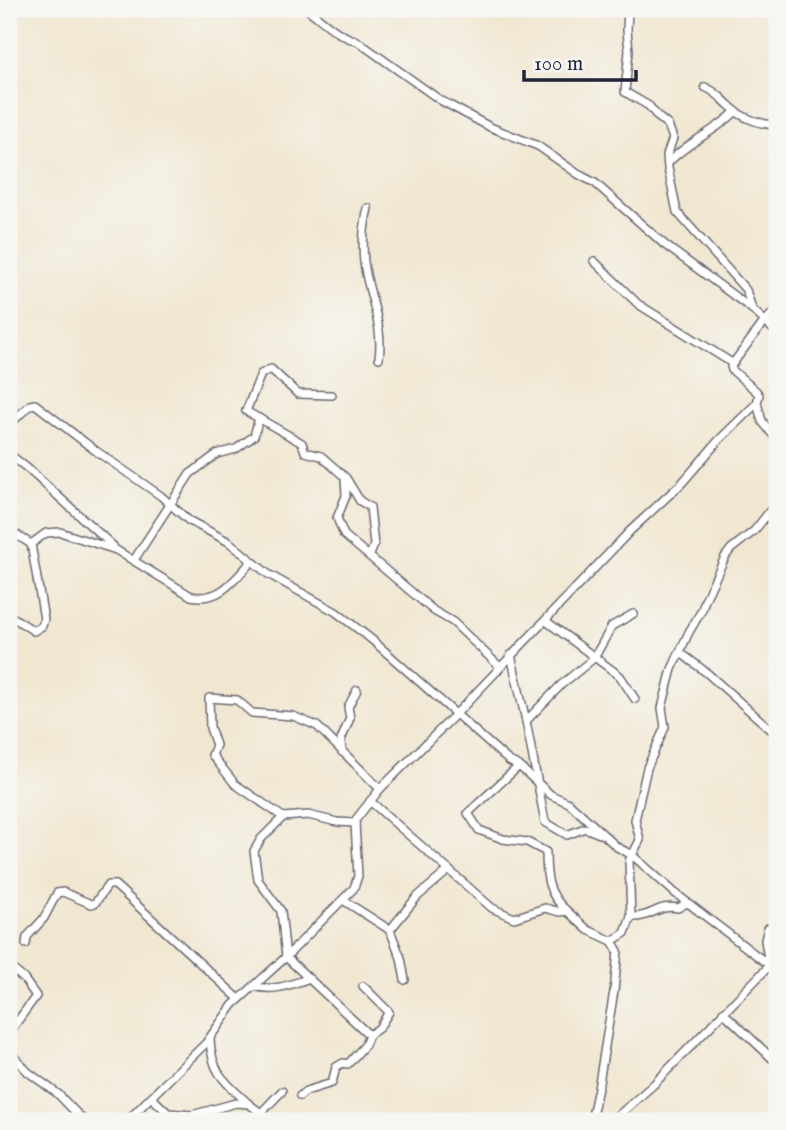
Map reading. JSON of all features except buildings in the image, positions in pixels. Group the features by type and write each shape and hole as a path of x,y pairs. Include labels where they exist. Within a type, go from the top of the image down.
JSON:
{"street":[{"path":"307,9 345,38 357,41 440,100 490,127 538,146 595,183 665,245 752,309 777,333"},
{"path":"628,9 629,61 625,92 649,106 668,125 673,138 667,155 678,215 746,290 752,309"},
{"path":"705,87 717,93 736,111 761,123 777,125"},
{"path":"668,163 679,150 727,121 736,111"},
{"path":"368,208 364,227 364,263 382,342 379,358"},
{"path":"594,261 638,304 732,363"},
{"path":"777,309 732,363 732,370 759,395 757,403 762,421 777,440"},
{"path":"332,395 298,394 271,369 261,374 246,411 302,443 305,452 321,456 345,477 360,501 370,507 374,545 370,555"},
{"path":"128,1120 209,1039 239,999 286,957 354,888 358,876 355,823 380,789 457,713 630,531 682,483 757,403"},
{"path":"9,425 30,405 35,404 188,520 229,542 268,574 336,612 551,795 569,803 617,847 632,855 687,903 769,965"},
{"path":"134,560 190,474 217,454 236,449 254,436 259,418"},
{"path":"9,454 116,550"},
{"path":"345,477 346,496 337,523 349,541 370,555 434,611 461,629 499,666"},
{"path":"612,941 625,933 631,916 629,871 632,855 640,840 635,820 654,748 665,727 662,708 672,668 725,557 754,531 777,502"},
{"path":"9,530 31,544 44,619 42,626 34,631 9,615"},
{"path":"31,544 46,533 60,532 116,550 191,596 200,598 229,587 252,561"},
{"path":"526,721 561,685 594,658 612,626 633,614"},
{"path":"545,621 620,676 635,699"},
{"path":"681,653 777,735"},
{"path":"511,655 545,822 567,835 585,828 604,835"},
{"path":"342,752 341,740 350,718 348,707 357,690"},
{"path":"355,823 308,815 283,817 235,784 212,755 216,745 210,729 209,698 237,700 252,713 293,716 317,726 380,789"},
{"path":"519,766 468,813 479,830 503,839 527,842 546,852 547,881 560,905 588,930 612,941 618,951 600,1083 590,1121"},
{"path":"370,801 492,908 514,918 545,908 567,911"},
{"path":"283,817 261,839 254,851 258,880 281,911 286,957 369,1035"},
{"path":"390,930 417,897 449,870"},
{"path":"26,944 27,937 44,918 57,893 63,892 91,904 95,903 108,885 115,885 239,999"},
{"path":"343,900 390,930 401,958 405,979"},
{"path":"631,916 644,917 658,908 678,908 687,903"},
{"path":"769,965 765,940 768,928 777,937"},
{"path":"612,1121 653,1085 777,958"},
{"path":"9,966 24,979 36,996 9,1033"},
{"path":"254,986 262,989 282,987 307,979"},
{"path":"300,1096 306,1091 332,1083 336,1067 343,1063 348,1064 389,1012 363,986"},
{"path":"723,1012 777,1063"},
{"path":"209,1039 211,1059 216,1070 249,1104 271,1121"},
{"path":"9,1051 28,1072 58,1094 84,1121"},
{"path":"261,1113 282,1091"},
{"path":"151,1097 174,1121"},
{"path":"168,1113 192,1115 236,1103 249,1104"},
{"path":"128,1120 174,1121"}]}
